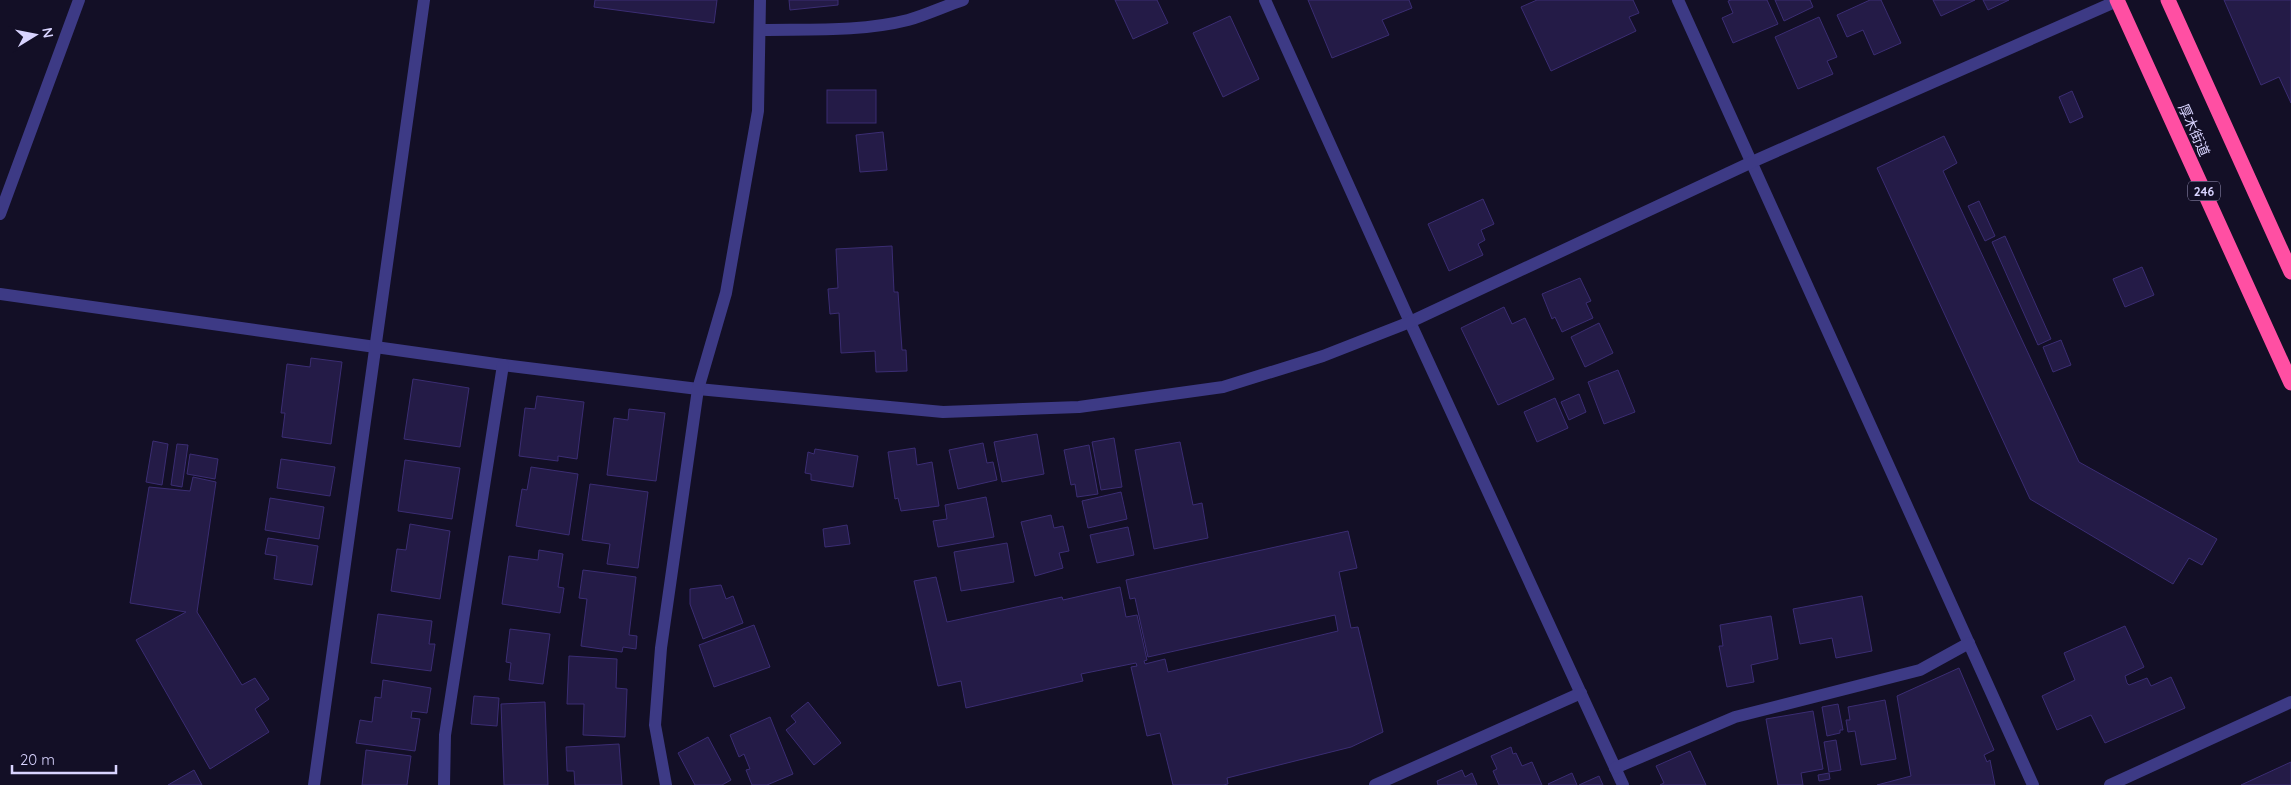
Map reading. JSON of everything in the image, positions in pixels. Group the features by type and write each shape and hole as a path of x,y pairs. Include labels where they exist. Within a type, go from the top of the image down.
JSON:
{"highway":[{"path":"2168,0 2291,272"},
{"name":"厚木街道","path":"2117,1 2291,383"}],"street":[{"path":"0,214 78,0"},
{"path":"314,785 424,0"},
{"path":"666,785 655,725 661,648 698,389 726,293 758,111 760,0"},
{"path":"760,30 819,29 908,20 963,0"},
{"path":"1266,0 1410,322 1623,785"},
{"path":"1678,0 2033,785"},
{"path":"0,294 503,366 698,389 943,412 1079,407 1223,387 1323,356 1410,322 1752,162 2117,1"},
{"path":"444,785 445,735 503,366"},
{"path":"1615,768 1735,716 1920,670 1969,643"},
{"path":"1375,785 1580,693"},
{"path":"2110,785 2291,702"}],"building":[{"path":"595,0 717,0 714,23 594,7"},
{"path":"789,0 838,0 838,5 790,10"},
{"path":"1115,0 1157,0 1168,23 1133,39"},
{"path":"1308,0 1409,0 1412,8 1382,20 1389,35 1332,58"},
{"path":"1537,0 1633,0 1639,13 1629,17 1636,31 1551,71 1521,7"},
{"path":"1767,0 1778,24 1733,43 1722,18 1733,13 1728,1"},
{"path":"1775,0 1810,0 1813,7 1784,21"},
{"path":"1870,0 1881,0 1901,43 1874,55 1863,30 1847,37 1837,15"},
{"path":"1933,0 1975,0 1941,16"},
{"path":"1983,0 2009,0 1988,10"},
{"path":"2224,0 2291,0 2291,103 2279,77 2261,85"},
{"path":"1230,16 1259,79 1223,97 1193,33"},
{"path":"1819,17 1837,57 1827,61 1833,74 1798,89 1775,37"},
{"path":"827,90 876,90 876,123 827,123"},
{"path":"2072,91 2083,117 2070,123 2059,97"},
{"path":"883,132 887,170 860,172 856,135"},
{"path":"1944,136 1957,163 1943,171 2079,462 2217,539 2202,565 2189,558 2173,584 2030,499 1877,168"},
{"path":"1483,199 1494,224 1481,230 1485,240 1478,244 1483,255 1449,271 1428,224"},
{"path":"1979,201 1995,236 1985,241 1968,206"},
{"path":"2005,236 2051,339 2038,345 1992,242"},
{"path":"892,246 894,292 898,292 902,350 906,350 907,371 876,372 875,351 841,353 839,313 830,314 828,289 838,288 836,249"},
{"path":"2142,267 2154,295 2125,307 2113,279"},
{"path":"1580,278 1591,301 1586,303 1593,318 1562,332 1555,317 1552,319 1542,294"},
{"path":"1504,307 1512,324 1525,318 1554,379 1498,405 1461,328"},
{"path":"1599,323 1613,353 1585,367 1571,337"},
{"path":"2061,340 2071,365 2053,372 2043,347"},
{"path":"311,358 342,362 331,444 282,437 285,413 281,413 287,364 310,367"},
{"path":"1618,370 1635,412 1604,424 1588,382"},
{"path":"413,379 469,388 460,447 404,439"},
{"path":"1579,394 1586,412 1569,420 1561,402"},
{"path":"537,396 584,402 577,459 558,456 558,461 519,456 525,408 535,409"},
{"path":"1555,398 1568,428 1537,442 1524,412"},
{"path":"629,409 665,413 656,481 607,475 614,418 628,420"},
{"path":"1037,434 1044,474 1002,482 994,442"},
{"path":"1114,438 1122,487 1101,490 1092,442"},
{"path":"153,441 168,444 162,485 146,482"},
{"path":"1180,442 1193,505 1202,503 1208,538 1154,549 1135,450"},
{"path":"983,443 987,463 993,462 997,480 958,489 949,450"},
{"path":"177,444 188,445 182,487 171,485"},
{"path":"1089,445 1098,494 1077,497 1075,484 1071,485 1064,450"},
{"path":"915,448 917,465 932,462 939,506 901,511 898,498 895,499 888,452"},
{"path":"815,449 858,456 853,487 811,480 811,474 805,473 808,452 814,454"},
{"path":"190,454 218,459 215,479 187,474"},
{"path":"281,459 335,467 330,496 277,488"},
{"path":"405,460 460,468 452,519 398,511"},
{"path":"531,467 578,474 569,535 516,526 522,489 527,490"},
{"path":"193,477 216,482 197,612 242,685 255,678 269,699 255,709 269,732 210,769 136,640 186,612 130,603 149,487 190,491"},
{"path":"590,484 648,492 638,568 607,564 610,544 582,540"},
{"path":"1121,492 1127,519 1088,528 1082,501"},
{"path":"986,497 994,537 938,547 933,521 947,519 945,505"},
{"path":"270,498 324,507 319,539 265,530"},
{"path":"1051,515 1054,528 1063,526 1069,551 1059,553 1063,568 1035,576 1021,522"},
{"path":"410,524 450,531 440,599 391,591 397,549 406,550"},
{"path":"847,525 850,544 825,547 823,529"},
{"path":"1128,527 1134,555 1097,563 1090,535"},
{"path":"1348,531 1357,568 1339,572 1351,628 1358,627 1383,732 1351,747 1227,778 1228,784 1173,785 1160,733 1147,736 1131,667 1137,666 1136,663 1081,674 1083,681 966,708 961,681 938,686 914,581 936,577 947,622 1062,597 1063,600 1120,587 1126,617 1137,615 1147,660 1144,661 1145,664 1165,659 1168,672 1338,631 1335,615 1148,657 1135,598 1130,599 1126,580"},
{"path":"268,538 318,546 312,585 274,579 277,556 265,554"},
{"path":"1007,543 1014,582 961,591 954,552"},
{"path":"539,550 563,554 558,587 564,588 560,613 502,604 509,556 538,560"},
{"path":"583,570 636,577 629,635 637,636 636,649 623,647 622,652 581,646 587,599 579,598"},
{"path":"721,585 726,599 733,596 743,623 703,639 690,604 690,589"},
{"path":"1862,596 1872,651 1836,658 1832,638 1800,644 1793,609"},
{"path":"378,614 432,621 429,644 435,644 431,671 371,663"},
{"path":"1771,616 1778,659 1751,665 1754,682 1727,687 1719,646 1723,646 1720,625"},
{"path":"754,625 770,667 714,687 699,645"},
{"path":"2125,626 2144,667 2125,676 2127,683 2129,685 2147,678 2151,686 2171,677 2185,708 2105,743 2091,715 2057,730 2042,696 2075,680 2064,653"},
{"path":"510,629 550,634 543,684 509,680 511,663 506,662"},
{"path":"569,656 617,659 616,688 627,689 625,737 583,735 584,704 567,704"},
{"path":"1959,668 1994,750 1984,755 1987,762 1990,760 1995,785 1877,785 1911,776 1897,696"},
{"path":"383,680 431,688 427,713 412,711 411,718 420,719 415,751 356,743 360,720 372,722 375,697 381,698"},
{"path":"474,696 499,698 497,726 471,724"},
{"path":"1885,700 1896,759 1861,765 1855,731 1848,732 1846,720 1850,720 1848,707"},
{"path":"545,702 548,785 504,785 501,704"},
{"path":"808,702 841,743 814,765 786,730 796,722 791,716"},
{"path":"1838,704 1843,730 1840,730 1840,733 1827,736 1822,707"},
{"path":"1813,711 1823,769 1801,773 1803,785 1778,785 1766,719"},
{"path":"770,717 793,774 767,785 752,785 746,770 750,769 744,754 739,757 730,735"},
{"path":"708,737 731,780 722,785 695,785 678,753"},
{"path":"1836,740 1841,770 1829,772 1824,742"},
{"path":"619,744 622,785 575,785 574,771 567,771 566,747"},
{"path":"1511,747 1513,754 1516,753 1522,766 1532,762 1542,785 1499,785 1493,771 1497,769 1491,756"},
{"path":"366,750 411,756 407,785 362,785"},
{"path":"1690,751 1706,785 1660,785 1664,783 1656,766"},
{"path":"2291,762 2291,785 2241,785"},
{"path":"194,770 202,785 168,785"},
{"path":"1462,770 1465,777 1472,773 1477,785 1438,785 1437,781"},
{"path":"1572,773 1577,785 1548,784"},
{"path":"1829,773 1830,779 1819,781 1818,775"},
{"path":"1599,776 1603,785 1579,785"}]}
